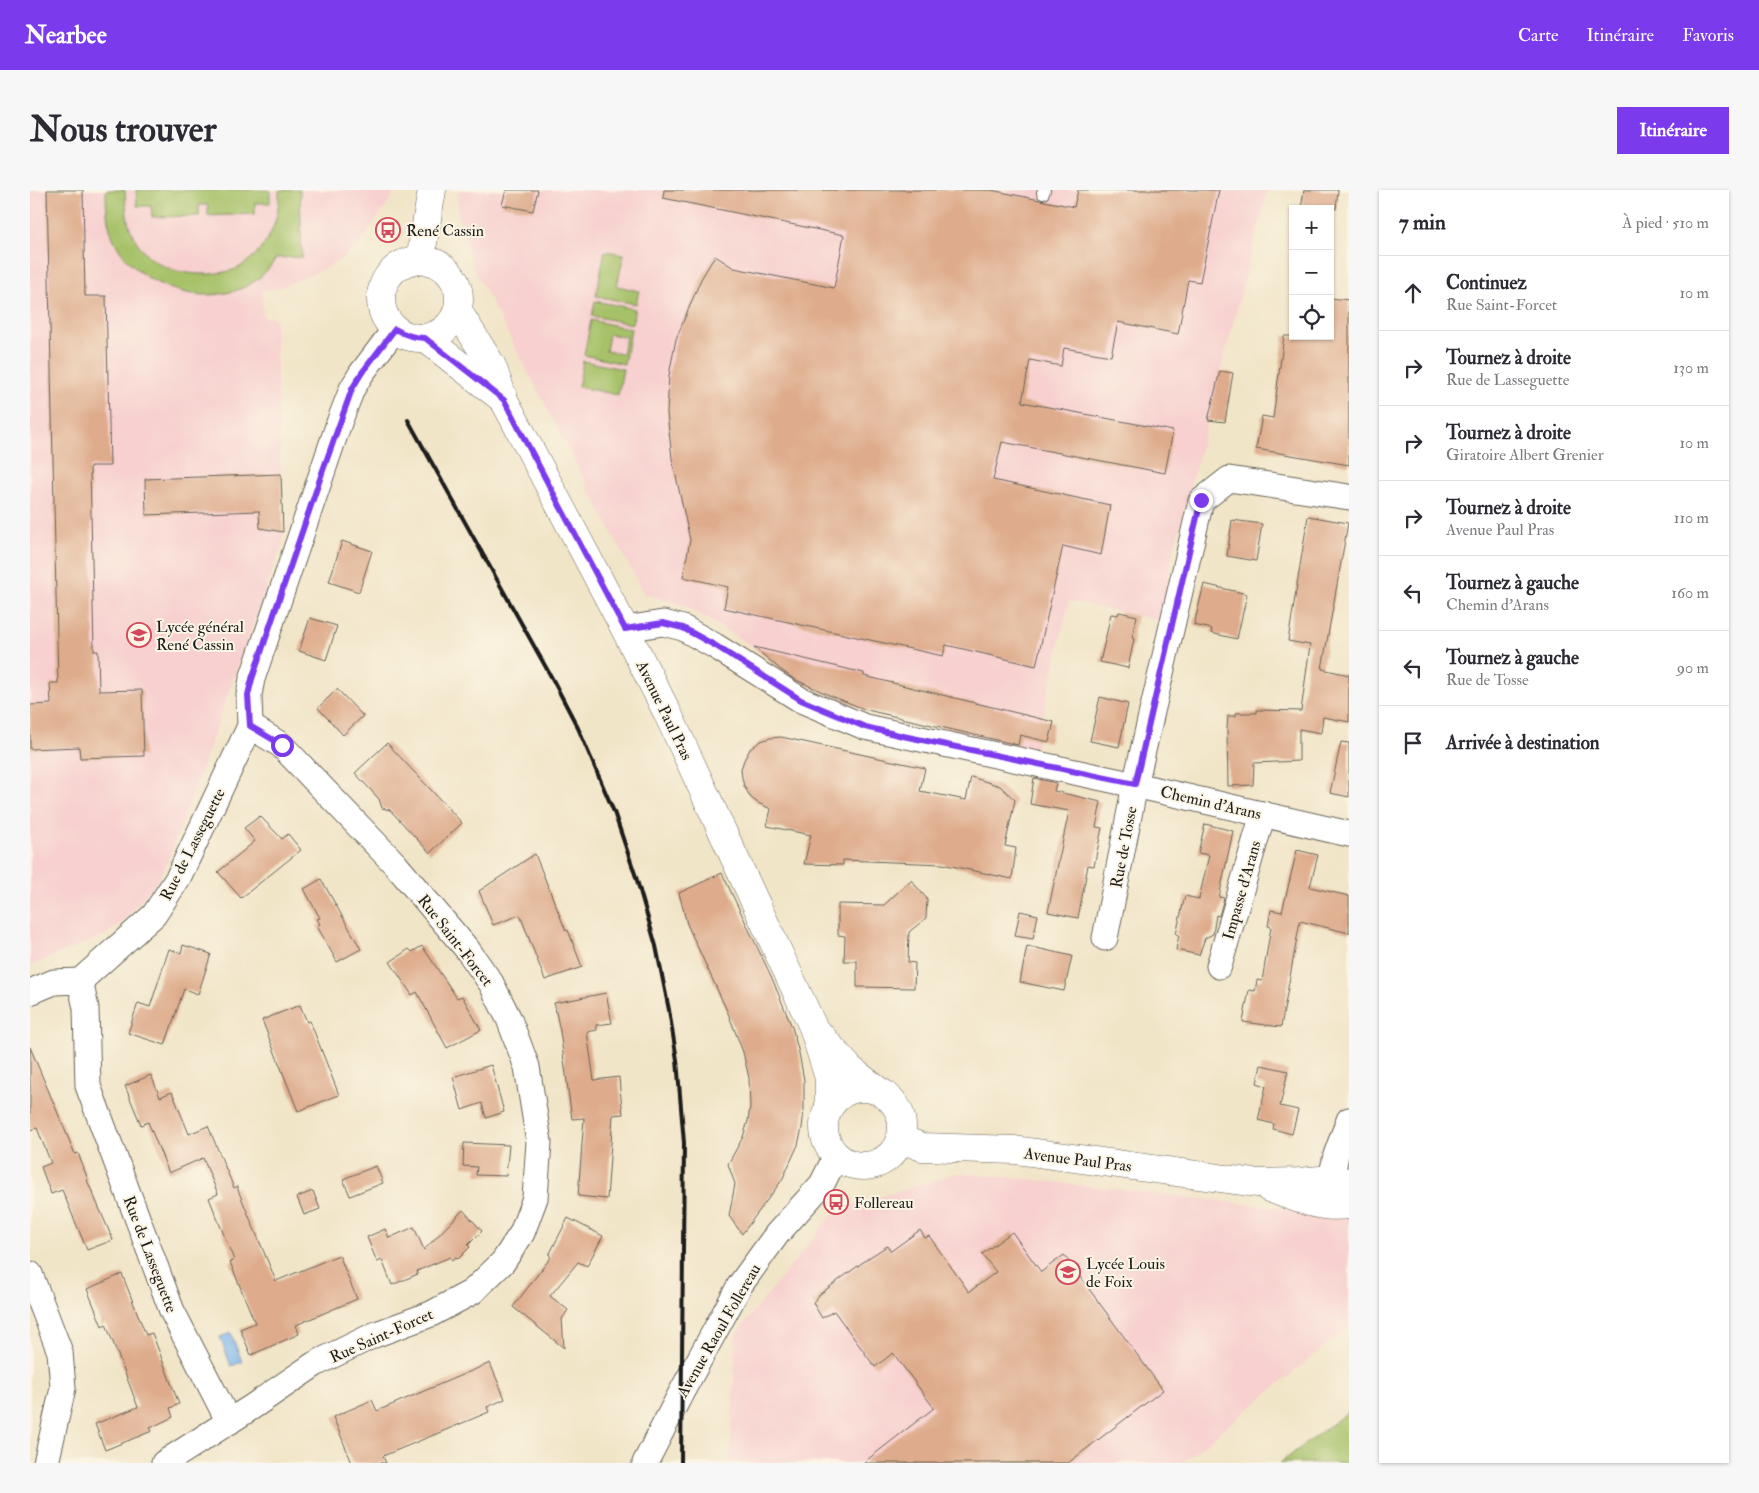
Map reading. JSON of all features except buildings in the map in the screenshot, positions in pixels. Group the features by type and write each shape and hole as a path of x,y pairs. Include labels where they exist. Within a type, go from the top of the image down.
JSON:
{"street":[{"path":"420,260 432,190"},
{"path":"420,260 439,264 454,278 460,300 458,311 445,329 436,335 415,338 404,335 386,319 382,306 382,292 386,280 395,269 406,262 420,260"},
{"name":"Avenue Paul Pras","path":"458,311 492,366 504,400 667,712 813,1027 829,1078 829,1106"},
{"name":"Rue de Lasseguette","path":"229,1422 172,1311 88,1086 86,1008 80,981 154,915 178,878 250,726 248,695 252,679 352,389 395,329"},
{"name":"Avenue Paul Pras","path":"425,338 504,400"},
{"name":"Rue de Tosse","path":"1105,938 1135,784 1201,500 1229,479 1349,497"},
{"name":"Chemin d'Arans","path":"625,629 663,623 683,628 716,646 801,700 865,727 1135,784 1349,834"},
{"name":"Rue Saint-Forcet","path":"164,1463 315,1364 374,1335 431,1314 472,1292 503,1262 522,1233 535,1198 539,1142 527,1067 509,1020 486,976 467,949 395,864 282,745 250,726"},
{"name":"Impasse d'Arans","path":"1219,966 1264,814"},
{"path":"30,992 54,982 80,981"},
{"name":"Avenue Paul Pras","path":"813,1027 850,1069 876,1089"},
{"path":"863,1087 876,1089 895,1104 900,1115 901,1139 895,1151 885,1160 873,1165 860,1166 848,1164 836,1156 828,1146 824,1133 824,1119 829,1106 838,1096 850,1090 863,1087"},
{"path":"1340,1180 1336,1155 1349,1120"},
{"name":"Avenue Paul Pras","path":"901,1139 922,1147 1024,1151 1256,1183 1340,1180"},
{"name":"Avenue Raoul Follereau","path":"645,1463 740,1285 777,1234 822,1184 836,1156"},
{"name":"Avenue Paul Pras","path":"1256,1183 1309,1203 1337,1207 1349,1205"},
{"path":"30,1274 60,1352 63,1388 46,1463"}],"shaded area":[{"name":"Lycée général René Cassin","path":"30,190 394,190 391,199 358,246 329,267 276,289 262,290 263,317 275,317 282,544 168,861 157,882 123,922 103,936 30,966"},
{"path":"459,190 1268,190 1174,550 1160,621 1069,601 1035,750 871,711 843,701 786,675 755,648 686,606 644,594 474,269 459,220 457,200"},
{"name":"Lycée Louis de Foix","path":"957,1173 1037,1180 1349,1216 1349,1327 1182,1463 730,1463 736,1334 835,1211"}],"green space":[{"path":"106,190 125,190 129,225 133,235 139,246 155,261 186,273 210,274 236,269 256,255 274,225 279,202 279,190 300,190 302,257 276,258 261,276 242,288 220,294 197,294 174,290 152,280 134,266 119,249 110,228"},
{"path":"136,190 270,190 270,203 255,203 255,214 208,216 208,205 199,205 199,216 152,217 151,206 137,206"},
{"path":"605,251 624,254 617,286 639,291 636,304 596,296"},
{"path":"595,301 635,309 632,324 592,316"},
{"path":"591,320 631,329 624,364 584,355","holes":["609,334 626,337 622,354 606,351"]},
{"path":"583,361 623,369 618,395 578,387"},
{"path":"1349,1411 1349,1463 1280,1463"}],"water":[{"path":"231,1333 242,1362 231,1366 220,1337"}],"railway":[{"path":"408,420 578,728 614,812 636,877 656,946 677,1060 684,1143 681,1463"}],"place":[{"name":"René Cassin","path":"388,230"},
{"name":"Lycée général René Cassin","path":"139,635"},
{"name":"Follereau","path":"836,1202"},
{"name":"Lycée Louis de Foix","path":"1068,1272"}],"route":[{"path":"282,745 250,726 248,695 252,679 352,389 395,329 404,335 425,338 504,400 625,629 663,623 683,628 716,646 801,700 865,727 903,736 1135,784 1201,500"}]}
